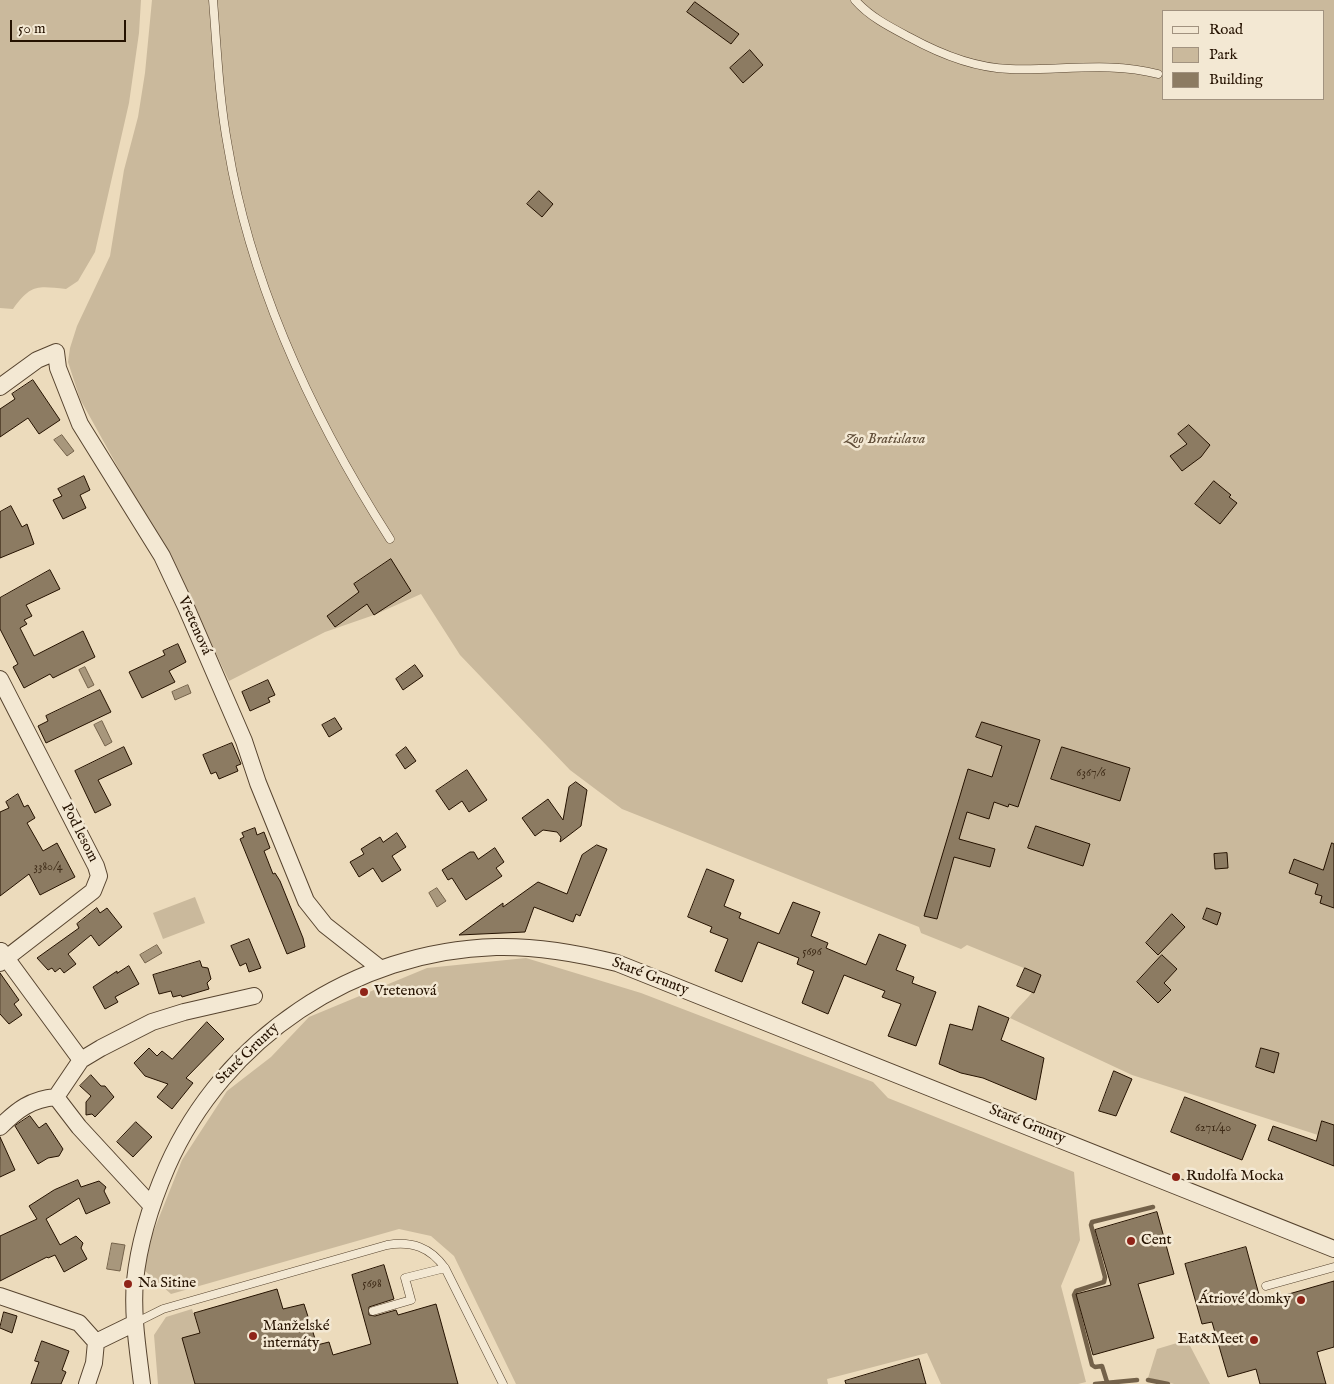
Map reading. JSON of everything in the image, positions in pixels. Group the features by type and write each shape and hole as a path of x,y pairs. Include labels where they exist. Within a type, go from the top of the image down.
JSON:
{"street":[{"name":"Vretenová","path":"0,387 37,360 56,352 58,368 80,424 162,556 186,607 244,741 269,811 306,901 314,914 325,925 381,969"},
{"name":"Pod lesom","path":"0,679 96,866 99,876 93,891 2,957"},
{"name":"Staré Grunty","path":"142,1384 135,1323 135,1281 142,1240 151,1205 177,1145 192,1117 229,1070 261,1039 325,994 381,969 422,956 495,947 560,951 617,963 1334,1249"},
{"path":"2,957 81,1060"},
{"path":"0,1127 21,1108 31,1102 56,1097 81,1060 152,1022 254,996"},
{"path":"56,1097 79,1127 151,1205"},
{"path":"0,1296 79,1323 96,1342 94,1363 87,1384"},
{"path":"96,1342 135,1323"}],"lane":[{"path":"213,0 228,147 244,219 264,286 282,333 328,435 347,472 390,539"},
{"path":"856,0 872,15 895,30 938,52 964,61 1009,69 1115,67 1139,69 1158,74"},
{"path":"135,1323 163,1310 387,1244 403,1242 415,1244 436,1255 445,1268 503,1384"},
{"path":"1266,1286 1334,1267"},
{"path":"373,1311 411,1300 405,1278 445,1268"}],"green space":[{"path":"0,0 141,0 139,33 129,103 95,252 78,281 66,289 35,288 25,295 13,309 0,308"},
{"name":"Zoo Bratislava","path":"152,0 1334,0 1334,1125 1322,1121 1318,1135 1132,1075 1010,1018 1031,993 1041,975 967,945 961,949 921,933 919,927 622,809 570,770 460,655 421,594 374,615 325,632 229,681 186,590 80,399 68,362 77,326 110,256 124,170 138,117 145,73"},
{"path":"195,897 205,923 163,939 153,913"},
{"path":"526,958 641,993 873,1082 888,1098 1074,1172 1080,1240 1061,1286 1086,1382 1078,1384 941,1384 927,1353 827,1379 828,1384 516,1384 454,1256 431,1236 399,1229 171,1294 144,1270 148,1245 182,1160 227,1091 271,1057 309,1017 427,968"},
{"path":"192,1309 200,1333 182,1339 195,1384 158,1384 154,1335 166,1317"},
{"path":"1187,1340 1210,1384 1174,1384 1148,1378 1157,1349"}],"shaded area":[{"path":"62,435 74,451 67,456 54,440"},
{"path":"85,667 94,685 88,688 79,670"},
{"path":"188,685 191,693 175,700 172,692"},
{"path":"102,721 112,742 105,746 94,725"},
{"path":"437,888 446,901 437,907 429,893"},
{"path":"157,945 162,953 145,963 140,955"},
{"path":"112,1243 125,1245 120,1271 107,1269"}],"building":[{"path":"695,2 739,34 731,44 687,12"},
{"path":"750,50 763,65 743,83 730,68"},
{"path":"539,191 553,204 542,217 527,204"},
{"path":"33,380 60,420 39,434 28,418 0,437 0,409 15,399 12,394"},
{"path":"1189,425 1210,445 1201,457 1182,471 1170,456 1187,444 1178,434"},
{"path":"84,476 90,490 80,495 86,508 63,519 53,500 62,496 58,489"},
{"path":"1214,481 1231,495 1229,497 1237,503 1220,524 1195,504"},
{"path":"11,506 22,527 27,524 34,544 0,558 0,512"},
{"path":"391,559 411,591 374,615 367,604 335,627 327,616 359,592 354,584"},
{"path":"50,570 60,589 26,605 32,616 24,620 27,624 20,628 34,656 83,631 95,657 53,678 50,674 24,688 13,667 18,664 0,629 0,598"},
{"path":"178,644 186,662 169,671 175,682 142,698 129,672 165,655 163,651"},
{"path":"415,665 423,676 403,690 396,679"},
{"path":"268,680 275,695 268,698 270,702 250,711 242,692"},
{"path":"100,690 111,712 46,743 38,726 48,721 46,716"},
{"path":"335,718 342,729 329,737 322,725"},
{"path":"982,722 1040,740 1018,807 1009,804 1008,807 994,802 989,819 967,812 959,839 995,849 990,867 954,857 937,919 924,916 968,769 992,777 1002,746 976,737"},
{"path":"232,743 241,764 236,766 238,771 219,779 216,772 211,774 203,755"},
{"path":"124,747 132,764 98,780 111,805 95,813 75,771"},
{"path":"406,747 416,761 405,769 396,755"},
{"path":"1062,747 1130,768 1120,801 1051,779"},
{"path":"467,770 487,800 469,812 462,801 449,810 436,791"},
{"path":"576,782 587,790 581,826 560,842 561,837 557,832 543,830 535,836 522,818 548,799 563,820 569,787"},
{"path":"18,794 24,807 28,805 35,818 27,823 43,851 57,843 75,877 40,895 29,874 0,896 0,812 9,808 6,802"},
{"path":"1036,826 1090,844 1083,866 1028,848"},
{"path":"255,828 257,835 264,832 270,848 264,851 273,874 275,873 280,881 303,938 305,947 287,954 240,839 244,837 242,833"},
{"path":"397,833 406,847 392,856 401,870 382,882 373,868 359,877 350,862 364,854 361,849 380,837 383,842"},
{"path":"1332,843 1334,844 1334,908 1320,903 1322,896 1315,894 1318,884 1289,873 1294,859 1323,870"},
{"path":"597,845 607,849 580,916 576,914 573,922 534,907 525,932 459,935 503,903 503,907 538,882 567,894 582,855"},
{"path":"495,848 504,862 496,868 502,876 466,900 452,878 448,880 442,870 470,852 474,852 478,859"},
{"path":"1227,853 1228,868 1215,869 1214,854"},
{"path":"707,869 734,880 724,906 741,913 739,918 779,934 793,902 820,912 811,936 828,943 826,948 866,965 879,934 906,945 896,970 914,977 912,983 936,992 916,1046 888,1036 901,1004 882,997 885,991 844,975 828,1014 802,1003 814,971 797,964 799,958 758,942 742,982 715,971 728,939 710,932 712,927 688,917"},
{"path":"97,908 100,913 107,908 122,927 99,946 91,935 68,954 76,964 64,973 60,968 55,972 52,968 48,970 37,958 79,928 77,924"},
{"path":"1207,908 1221,913 1217,925 1203,919"},
{"path":"1172,914 1185,927 1158,955 1146,943"},
{"path":"249,939 261,968 249,972 246,963 240,966 231,946"},
{"path":"1162,955 1177,969 1164,983 1171,990 1158,1003 1137,982"},
{"path":"200,961 202,967 208,968 211,979 207,983 209,989 182,997 181,995 173,997 171,991 159,994 153,975"},
{"path":"129,966 139,984 115,997 118,1002 105,1009 93,987 117,971 117,973"},
{"path":"1025,968 1041,975 1034,993 1017,986"},
{"path":"0,973 19,1000 14,1004 22,1015 9,1024 0,1014"},
{"path":"979,1006 1009,1018 1001,1040 1044,1058 1036,1100 983,1078 961,1073 939,1064 950,1024 972,1030"},
{"path":"207,1022 224,1039 186,1078 193,1083 172,1109 157,1097 168,1084 145,1076 134,1063 149,1048 157,1056 162,1051 172,1059"},
{"path":"1261,1048 1279,1053 1274,1073 1256,1067"},
{"path":"1114,1071 1132,1079 1116,1116 1099,1111"},
{"path":"91,1075 101,1086 105,1086 114,1097 95,1117 92,1114 86,1115 86,1102 91,1096 80,1086"},
{"path":"1185,1097 1256,1125 1242,1160 1171,1132"},
{"path":"30,1116 39,1128 46,1123 63,1149 59,1156 48,1158 38,1164 15,1126"},
{"path":"1322,1121 1334,1125 1334,1166 1268,1140 1273,1126 1316,1141"},
{"path":"136,1122 152,1137 133,1157 117,1142"},
{"path":"0,1137 15,1170 0,1177"},
{"path":"78,1180 81,1187 99,1181 106,1187 104,1191 110,1203 86,1214 79,1198 46,1219 60,1245 76,1236 83,1243 81,1248 87,1259 64,1272 55,1255 47,1257 0,1281 0,1236 37,1219 29,1206 54,1190"},
{"path":"1157,1212 1174,1274 1138,1284 1154,1338 1093,1355 1076,1294 1111,1285 1095,1230"},
{"name":"Átriové domky","path":"1246,1247 1261,1302 1334,1281 1334,1347 1317,1352 1326,1384 1260,1384 1256,1369 1228,1377 1212,1322 1202,1324 1185,1264"},
{"name":"Manželské internáty","path":"384,1265 394,1299 369,1307 369,1315 375,1316 396,1310 398,1315 436,1304 458,1384 195,1384 182,1338 200,1333 194,1313 277,1289 283,1309 304,1304 317,1345 329,1342 333,1355 371,1344 352,1275"},
{"path":"4,1312 17,1316 12,1333 0,1328"},
{"path":"42,1341 69,1351 62,1370 66,1372 61,1384 31,1384 39,1362 35,1361"},
{"path":"919,1359 926,1384 846,1384 845,1381"}],"waterway":[{"path":"1107,1382 1102,1366 1095,1367 1092,1365 1074,1295 1076,1291 1104,1282 1105,1277 1091,1225 1092,1222 1153,1207"},
{"path":"1095,1384 1137,1380"},
{"path":"1148,1380 1168,1384"}],"place":[{"name":"Vretenová","path":"364,992"},
{"name":"Rudolfa Mocka","path":"1176,1177"},
{"name":"Cent","path":"1131,1241"},
{"name":"Na Sitine","path":"128,1284"},
{"name":"Átriové domky","path":"1301,1300"},
{"name":"Manželské internáty","path":"253,1336"},
{"name":"Eat&Meet","path":"1254,1340"}]}
